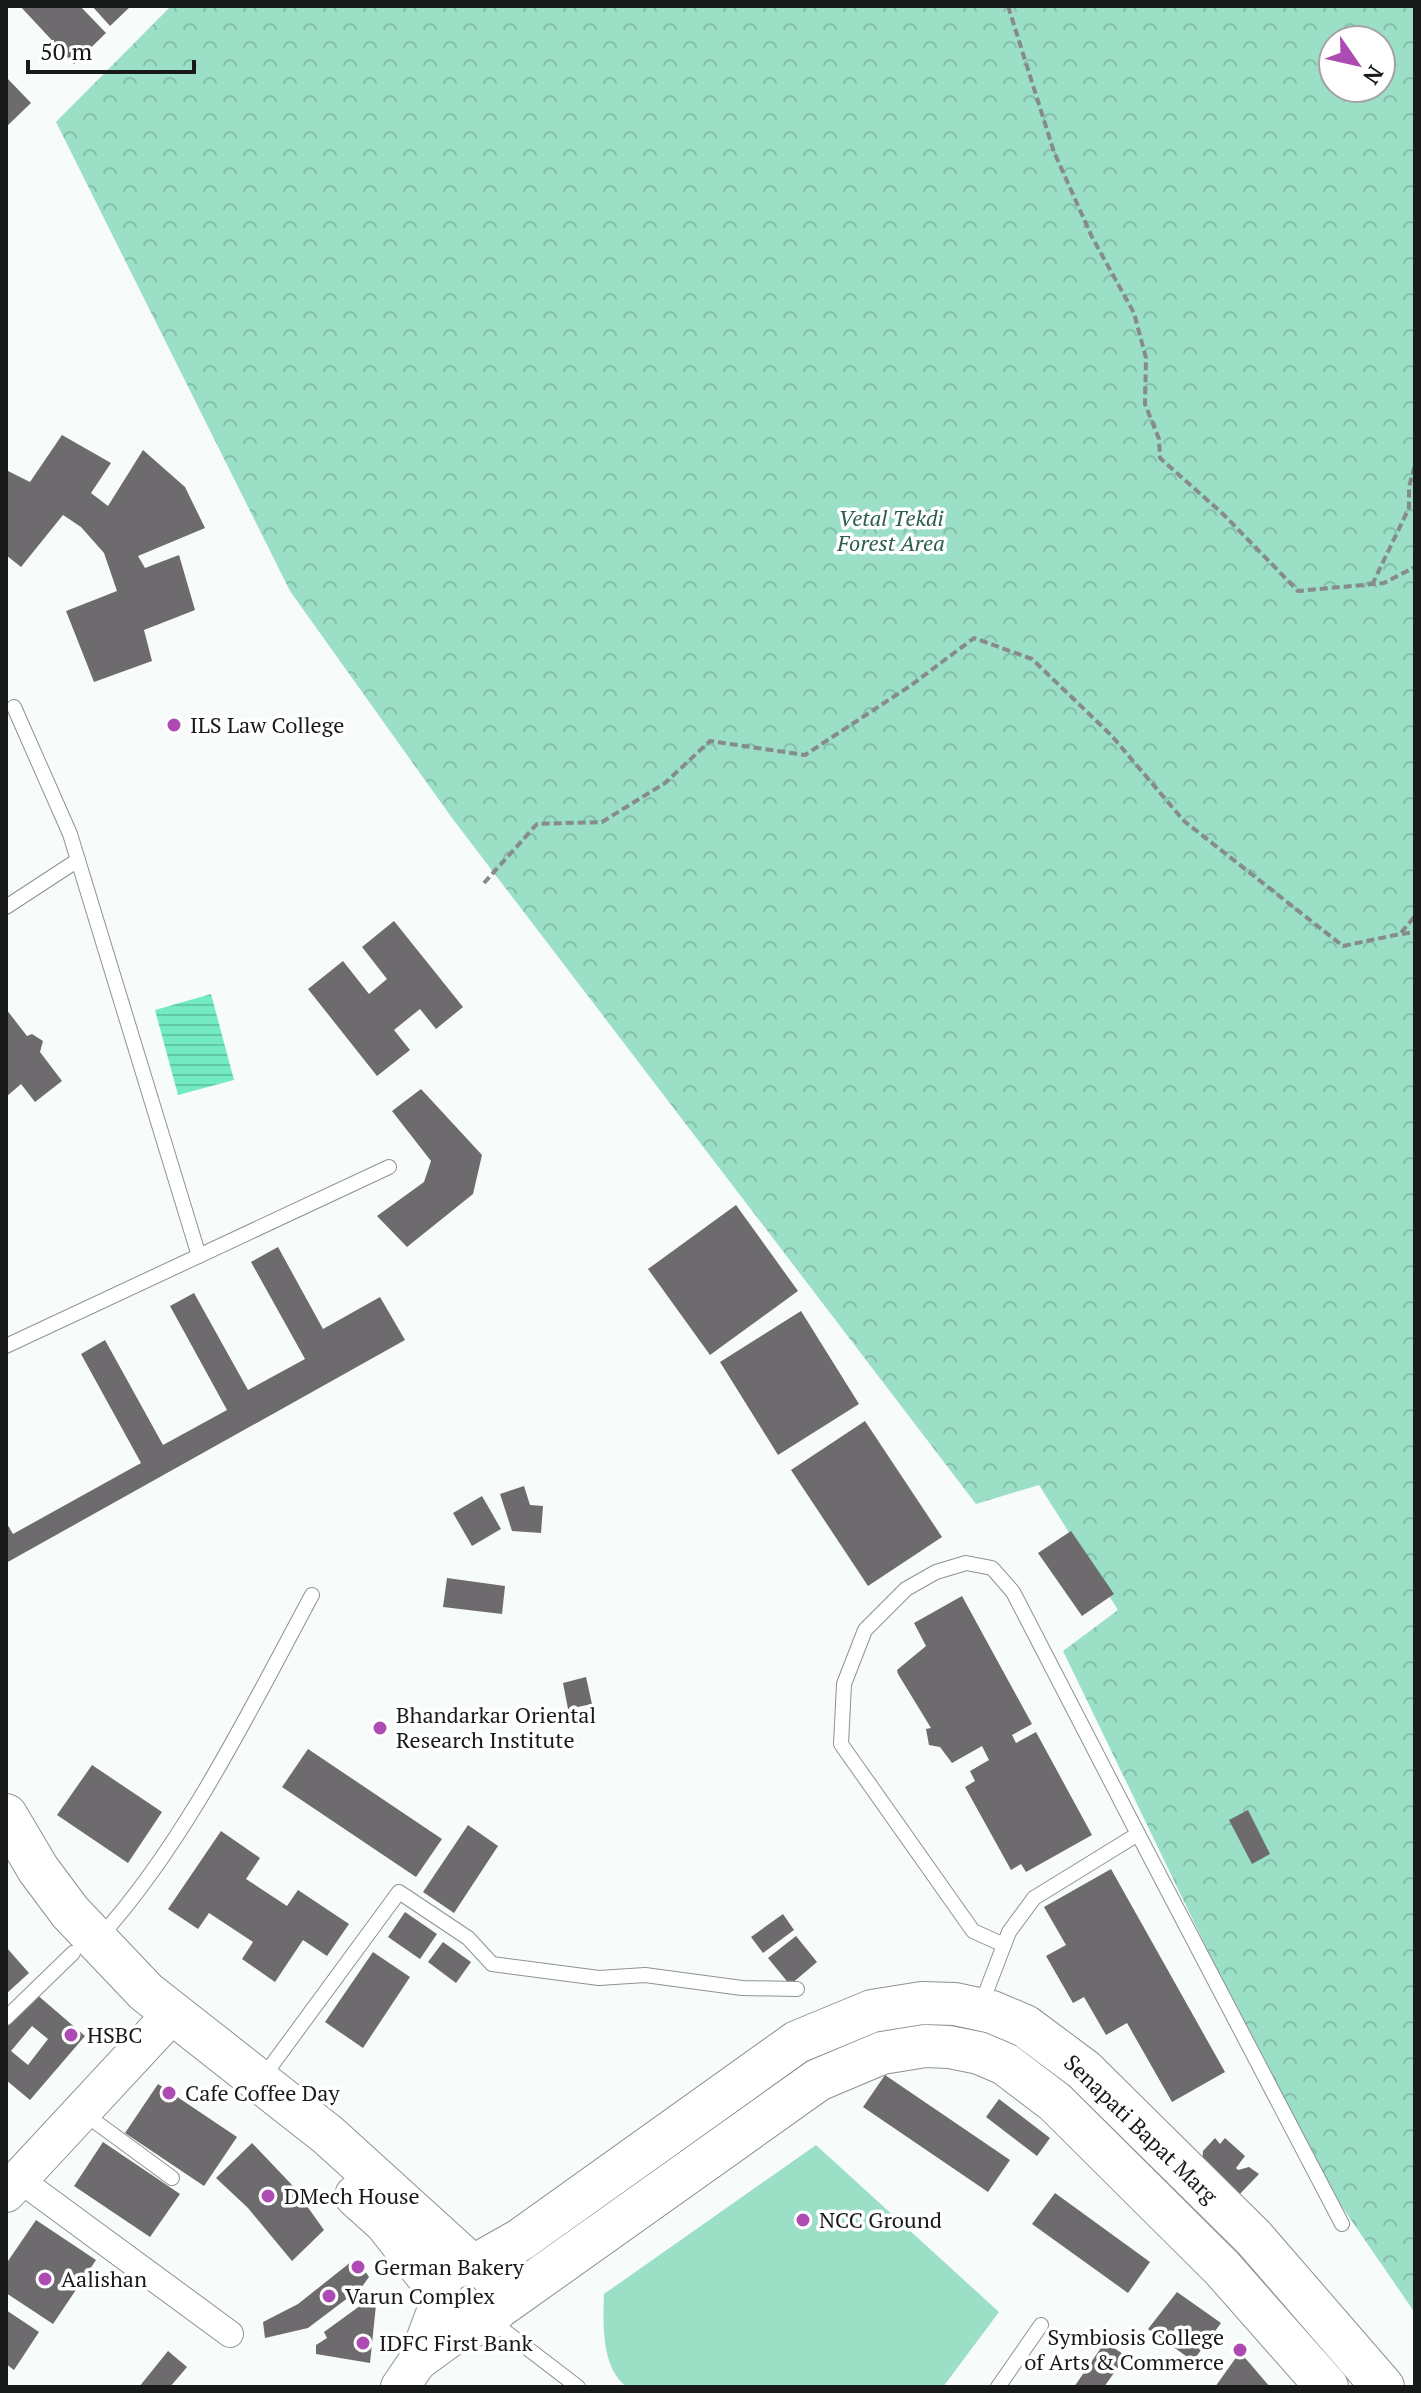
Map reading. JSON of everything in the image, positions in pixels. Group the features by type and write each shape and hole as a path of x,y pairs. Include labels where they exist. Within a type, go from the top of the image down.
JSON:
{"main road":[{"path":"6,1815 85,1946"},
{"path":"6,1872 85,1946 146,1992 165,2024 467,2297"},
{"name":"Senapati Bapat Marg","path":"467,2297 520,2240 766,2061 809,2036 872,2011 922,2003 979,2009 1025,2026 1084,2070 1254,2238 1383,2387"},
{"path":"165,2024 260,2081 328,2135 467,2297"},
{"name":"Senapati Bapat Marg","path":"467,2297 818,2080 882,2053 925,2046 949,2047 979,2053 1005,2064 1055,2102 1222,2268 1327,2387"}],"street":[{"path":"165,2024 13,2186 230,2334"},
{"path":"408,2374 467,2297"}],"lane":[{"path":"14,707 70,834 199,1256"},
{"path":"6,907 78,860"},
{"path":"6,1346 389,1167"},
{"path":"1004,1945 973,1931 841,1744 844,1684 865,1630 906,1589 936,1572 966,1563 992,1568 1013,1592 1342,2224"},
{"path":"6,2018 119,1916 210,1783 312,1595"},
{"path":"979,2009 1004,1945 1034,1898 1138,1834"},
{"path":"260,2081 399,1892 468,1938 492,1964 599,1978 645,1975 742,1988 797,1989"},
{"path":"82,2112 172,2178"},
{"path":"467,2297 578,2387"},
{"path":"998,2387 1041,2325"}],"path":[{"path":"1008,6 1054,152 1092,237 1134,313 1146,358 1145,404 1159,439 1160,458 1223,514 1298,591 1384,583 1415,567"},
{"path":"1372,585 1409,508 1409,487 1415,465"},
{"path":"484,883 537,824 602,822 665,783 710,741 805,755 910,686 974,638 1032,659 1111,735 1184,821 1343,946 1415,932"},
{"path":"1400,934 1415,916"}],"green space":[{"name":"Vetal Tekdi Forest Area","path":"171,6 1415,6 1415,2313 1307,2156 1063,1651 1118,1610 1039,1485 976,1504 452,818 290,591 56,122"},
{"name":"NCC Ground","path":"816,2145 999,2312 943,2387 627,2387 612,2369 608,2357 604,2294"}],"shaded area":[{"path":"211,994 234,1080 178,1095 155,1010"}],"building":[{"path":"20,6 80,6 106,33 74,64"},
{"path":"92,6 131,6 110,26"},
{"path":"6,77 31,103 6,127"},
{"path":"62,435 111,463 91,493 108,506 143,450 185,487 205,528 138,556 145,568 179,555 195,610 144,630 152,661 94,682 66,611 117,591 104,553 81,527 63,515 21,567 6,555 6,470 30,482"},
{"path":"394,921 463,1007 436,1029 420,1009 394,1030 410,1050 377,1076 308,989 343,961 369,994 387,979 362,947"},
{"path":"6,1009 27,1036 32,1034 43,1041 40,1052 62,1081 35,1102 21,1084 6,1097"},
{"path":"421,1089 482,1155 473,1194 407,1247 377,1216 424,1182 431,1161 392,1111"},
{"path":"736,1205 798,1291 710,1355 648,1269"},
{"path":"278,1247 323,1329 380,1297 405,1340 6,1563 6,1522 13,1534 141,1463 81,1354 105,1340 163,1445 227,1410 170,1306 194,1293 248,1390 305,1359 251,1262"},
{"path":"801,1311 859,1404 778,1455 720,1362"},
{"path":"865,1421 942,1537 868,1586 791,1470"},
{"path":"524,1486 530,1505 543,1506 541,1533 512,1531 500,1494"},
{"path":"482,1496 501,1529 472,1546 453,1513"},
{"path":"1071,1531 1114,1594 1082,1616 1038,1553"},
{"path":"447,1578 505,1586 502,1614 443,1607"},
{"path":"962,1596 1032,1724 1012,1735 1016,1743 1036,1732 1092,1835 1026,1872 1021,1864 1011,1870 965,1787 975,1781 970,1771 989,1760 982,1746 952,1763 940,1747 929,1745 926,1729 931,1728 897,1670 926,1646 914,1623"},
{"path":"586,1677 592,1704 568,1709 563,1683"},
{"path":"308,1749 442,1839 416,1877 282,1787"},
{"path":"92,1765 162,1812 128,1863 57,1815"},
{"path":"1248,1810 1270,1854 1252,1864 1229,1820"},
{"path":"468,1825 498,1846 454,1913 423,1892"},
{"path":"221,1831 260,1858 246,1879 287,1906 298,1890 349,1924 327,1956 303,1940 275,1982 242,1959 253,1942 209,1913 198,1929 168,1909"},
{"path":"1111,1869 1225,2072 1172,2102 1127,2023 1106,2035 1084,1997 1073,2003 1046,1956 1066,1945 1044,1907"},
{"path":"405,1912 437,1934 420,1959 388,1937"},
{"path":"783,1914 794,1930 763,1953 751,1937"},
{"path":"796,1936 817,1962 790,1985 768,1958"},
{"path":"443,1942 471,1962 456,1983 428,1962"},
{"path":"6,1947 29,1973 6,1994"},
{"path":"373,1952 410,1977 363,2048 325,2022"},
{"path":"35,1993 85,2036 30,2100 6,2080 6,2027","holes":["32,2026 48,2039 28,2065 11,2051"]},
{"path":"885,2075 1010,2160 988,2192 863,2107"},
{"path":"158,2084 237,2137 204,2186 125,2133"},
{"path":"999,2099 1050,2138 1037,2156 986,2117"},
{"path":"1215,2138 1220,2144 1225,2138 1245,2156 1236,2168 1238,2170 1249,2167 1259,2174 1236,2198 1202,2163 1203,2151"},
{"path":"103,2142 180,2194 150,2237 74,2186"},
{"name":"DMech House","path":"252,2143 292,2185 324,2230 292,2261 248,2208 216,2178"},
{"path":"1055,2193 1150,2262 1128,2293 1032,2224"},
{"name":"Aalishan","path":"36,2220 96,2260 53,2324 6,2293 6,2264"},
{"name":"Varun Complex","path":"356,2258 369,2277 361,2288 308,2328 265,2338 263,2322 298,2304"},
{"path":"1177,2292 1221,2323 1193,2361 1148,2329"},
{"path":"368,2300 376,2305 370,2363 316,2354 316,2345 327,2338 324,2332"},
{"path":"6,2310 39,2332 14,2370 6,2364"},
{"path":"1105,2342 1126,2356 1104,2387 1074,2387"},
{"path":"168,2351 187,2367 170,2387 139,2387"},
{"path":"1240,2352 1270,2387 1215,2387"}],"place":[{"name":"ILS Law College","path":"174,725"},
{"name":"Bhandarkar Oriental Research Institute","path":"380,1728"},
{"name":"HSBC","path":"71,2035"},
{"name":"Cafe Coffee Day","path":"169,2093"},
{"name":"DMech House","path":"268,2196"},
{"name":"NCC Ground","path":"803,2220"},
{"name":"German Bakery","path":"358,2267"},
{"name":"Aalishan","path":"45,2279"},
{"name":"Varun Complex","path":"329,2296"},
{"name":"IDFC First Bank","path":"363,2343"},
{"name":"Symbiosis College of Arts & Commerce","path":"1240,2350"}]}
